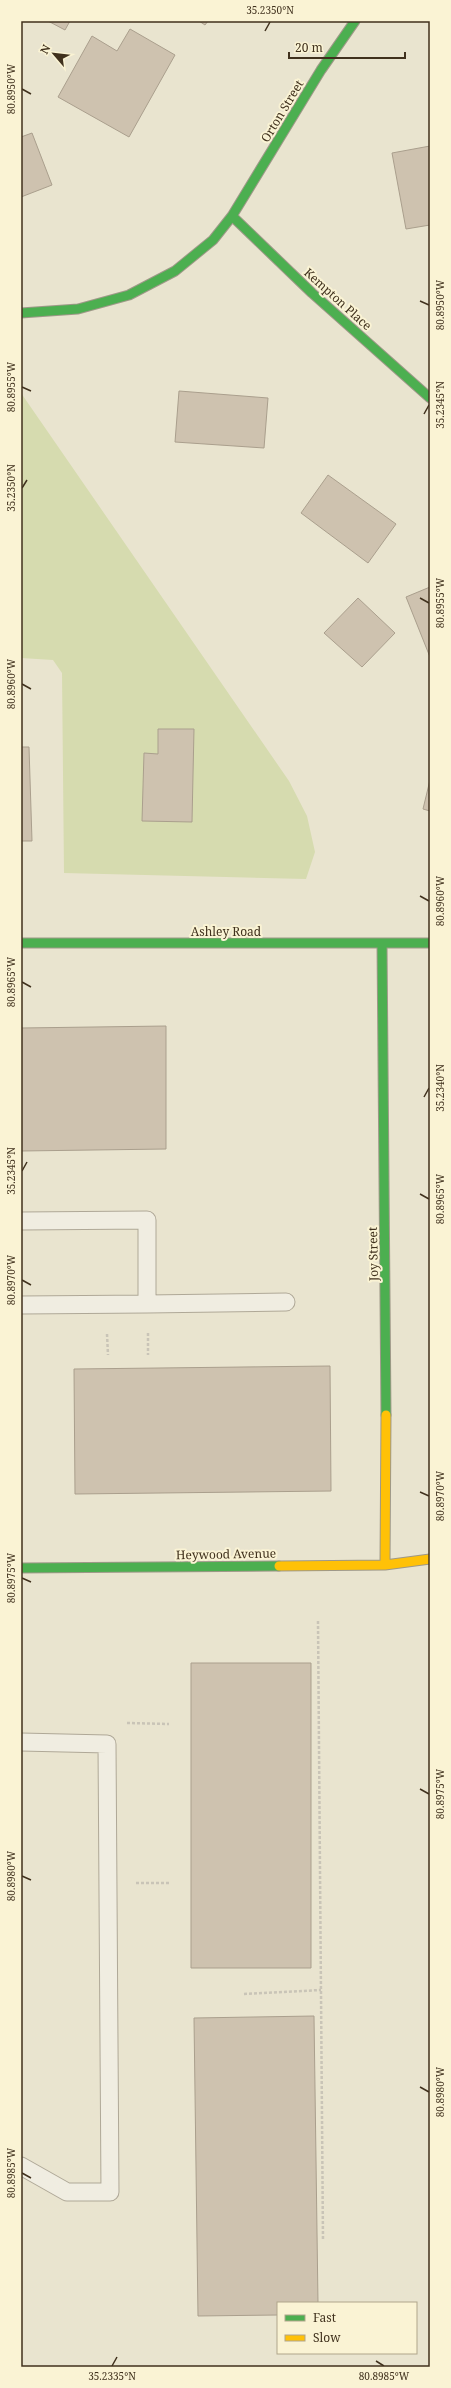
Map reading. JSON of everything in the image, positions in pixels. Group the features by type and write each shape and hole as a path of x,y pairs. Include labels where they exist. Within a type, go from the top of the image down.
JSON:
{"street":[{"name":"Orton Street","path":"21,313 78,309 129,295 175,271 214,240 232,216 321,70 355,21"},
{"name":"Kempton Place","path":"232,216 312,293 430,398"},
{"name":"Ashley Road","path":"21,943 430,943"},
{"name":"Joy Street","path":"382,943 386,1355 385,1565"},
{"name":"Heywood Avenue","path":"21,1568 385,1565 430,1559"}],"lane":[{"path":"21,1221 147,1220 147,1304"},
{"path":"21,1306 286,1302"},
{"path":"21,1742 106,1744 110,2192 67,2192 21,2166"}],"path":[{"path":"318,1621 324,2241"},
{"path":"106,1744 128,1723 169,1724"},
{"path":"244,1994 321,1990"}],"green space":[{"path":"21,393 289,781 307,816 315,852 306,879 64,873 62,673 53,660 21,658"}],"building":[{"path":"48,21 70,21 65,30"},
{"path":"199,21 208,21 205,25"},
{"path":"130,29 175,55 129,137 58,97 92,36 117,51"},
{"path":"32,133 52,185 21,197 21,137"},
{"path":"430,146 430,225 406,229 392,153"},
{"path":"179,391 268,398 264,448 175,442"},
{"path":"328,475 396,524 368,563 301,513"},
{"path":"430,587 430,657 406,597"},
{"path":"358,598 395,633 362,667 324,633"},
{"path":"158,729 194,729 192,822 142,821 144,753 158,754"},
{"path":"21,747 29,747 32,841 21,841"},
{"path":"430,780 430,811 423,809"},
{"path":"166,1026 166,1149 21,1151 21,1028"},
{"path":"330,1366 331,1491 75,1494 74,1369"},
{"path":"191,1663 311,1663 311,1968 191,1968"},
{"path":"314,2016 318,2302 277,2302 277,2315 198,2316 194,2018"}],"traffic: fast":[{"path":"21,313 78,309 129,295 175,271 213,240 232,216 321,70 355,21"},
{"path":"232,216 312,293 430,398"},
{"path":"21,943 430,943"},
{"path":"382,943 386,1415"},
{"path":"21,1568 279,1566"}],"traffic: slow":[{"path":"385,1565 386,1415"},
{"path":"279,1566 385,1565 430,1559"}]}
